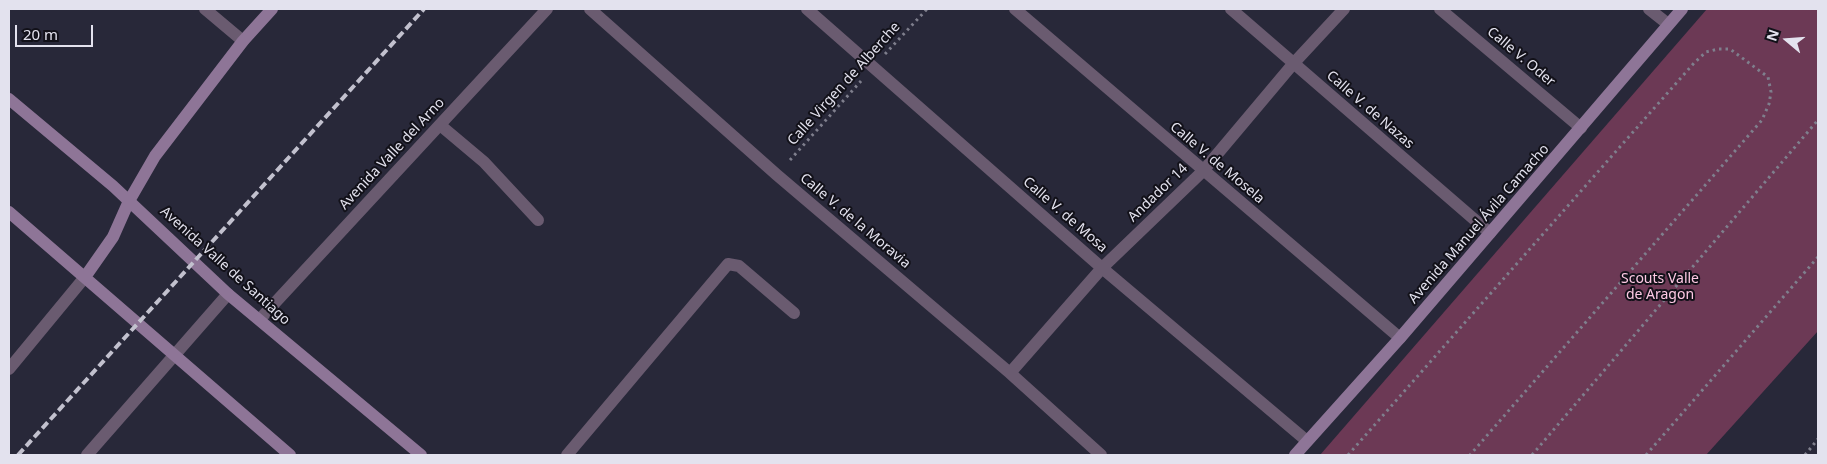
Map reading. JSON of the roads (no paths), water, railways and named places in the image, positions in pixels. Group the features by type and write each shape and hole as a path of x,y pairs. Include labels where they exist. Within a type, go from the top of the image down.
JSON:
{"street":[{"path":"205,9 243,41"},
{"path":"9,369 85,277 113,237 155,156 243,41 272,9"},
{"name":"Avenida Valle del Arno","path":"260,319 547,9"},
{"name":"Calle V. de la Moravia","path":"590,9 777,175 1010,373 1101,455"},
{"name":"Calle V. de Mosa","path":"807,9 1102,268 1307,442"},
{"name":"Calle V. de Mosela","path":"1015,9 1400,338"},
{"name":"Calle V. de Nazas","path":"1231,9 1490,233"},
{"name":"Andador 14","path":"1010,373 1102,268 1203,171 1293,64 1344,9"},
{"name":"Calle V. Oder","path":"1440,9 1581,128"},
{"path":"1649,9 1668,24"},
{"name":"Avenida Manuel Ávila Camacho","path":"1295,455 1400,338 1682,9"},
{"name":"Avenida Valle de Santiago","path":"9,99 130,201 228,294 421,455"},
{"path":"440,124 484,162 538,220"},
{"path":"9,212 290,455"},
{"path":"567,455 728,264 739,266 794,313"},
{"path":"87,455 228,294"}],"railway":[{"path":"18,455 424,9"}],"park label":[{"name":"Scouts Valle de Aragon","path":"1660,288"}]}
